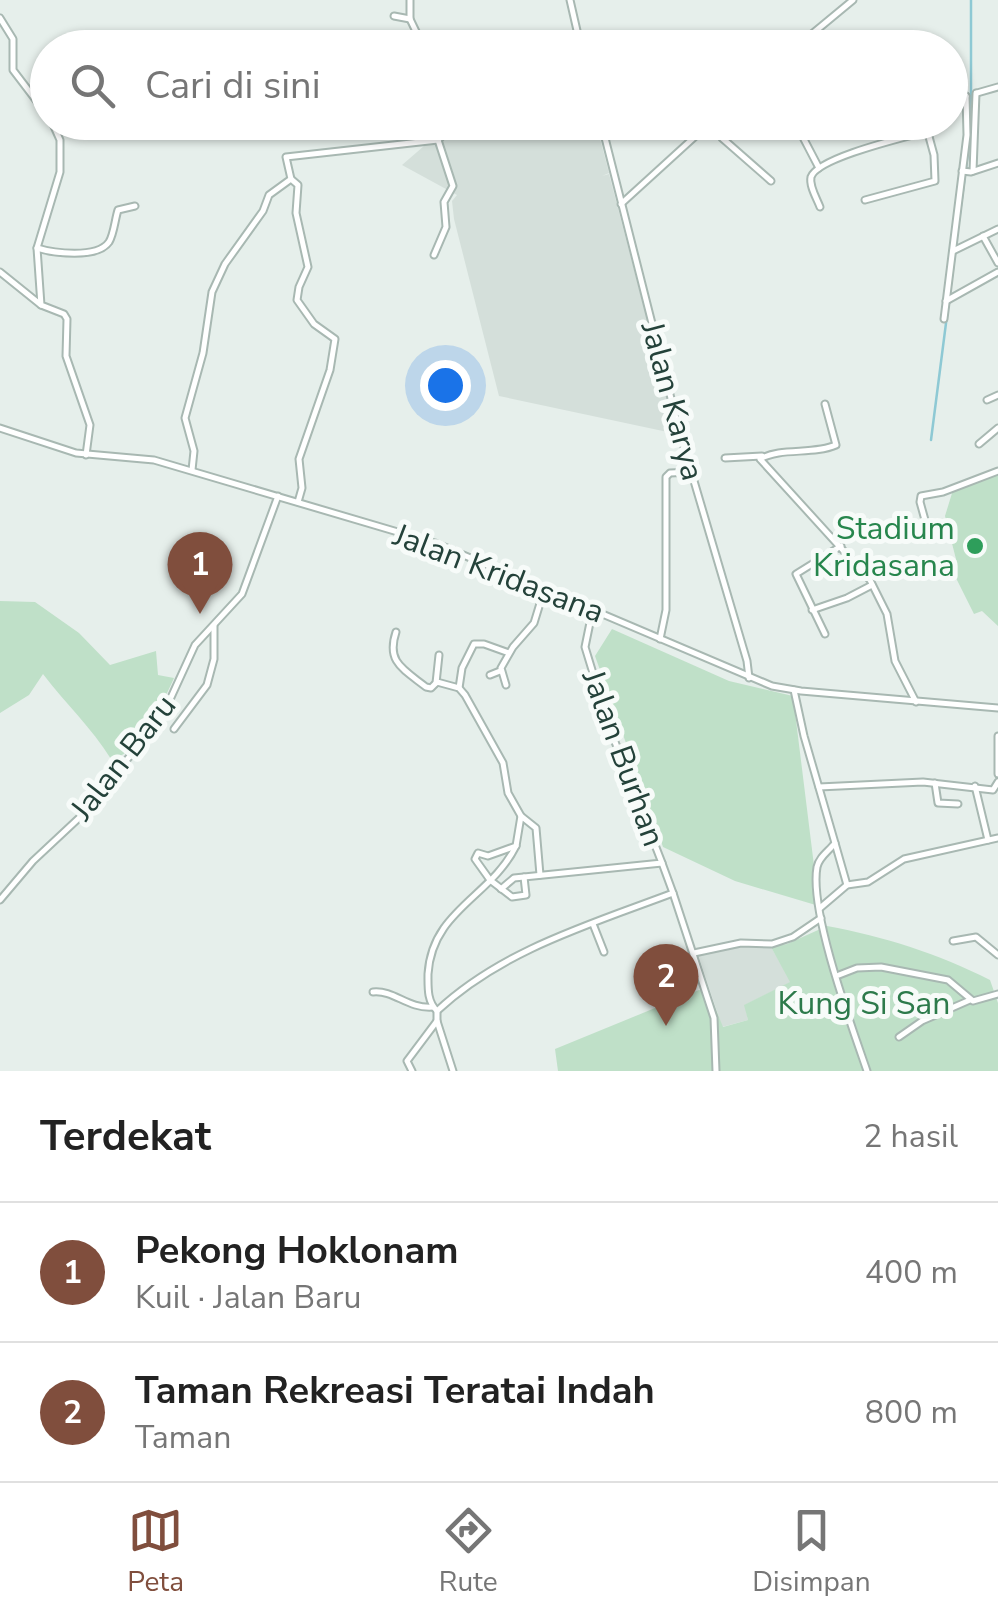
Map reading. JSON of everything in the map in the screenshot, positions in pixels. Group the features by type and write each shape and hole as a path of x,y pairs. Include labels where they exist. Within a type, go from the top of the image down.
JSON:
{"street":[{"path":"410,0 410,20 415,30"},
{"path":"570,0 577,30"},
{"path":"817,30 854,0"},
{"path":"394,16 410,20"},
{"path":"0,18 13,39 13,70 30,92"},
{"path":"968,95 998,86"},
{"path":"968,117 971,94"},
{"path":"40,305 37,248 60,172 60,140"},
{"path":"298,502 302,488 300,460 335,337 314,324 298,300 308,267 296,213 299,188 286,157 438,140 453,186 452,194 444,202 446,226 434,255"},
{"name":"Jalan Karya","path":"605,140 749,678"},
{"path":"621,204 691,140"},
{"path":"724,140 772,181"},
{"path":"804,140 820,168"},
{"path":"820,207 811,182 820,168 897,140"},
{"path":"865,200 936,181 929,140"},
{"path":"944,320 967,171 968,140"},
{"path":"967,171 998,163"},
{"path":"192,471 194,451 185,418 204,353 212,292 224,264 263,211 270,195 292,179"},
{"path":"37,248 59,254 102,247 110,240 118,210 135,206"},
{"path":"955,250 998,228"},
{"path":"984,236 998,263"},
{"path":"0,272 40,305 66,316 66,356 90,425 86,454"},
{"path":"949,300 998,272"},
{"path":"987,400 998,395"},
{"path":"725,458 836,446 826,404"},
{"name":"Jalan Kridasana","path":"0,428 86,454 146,458 436,543 749,678 794,690 998,708"},
{"path":"979,444 998,428"},
{"path":"762,456 760,460 872,584 887,614 896,661 916,702"},
{"path":"930,538 920,502 922,496 998,471"},
{"path":"660,638 666,610 666,477 670,473 692,472"},
{"name":"Jalan Baru","path":"0,900 33,861 79,818 158,722 193,648 244,591 278,496"},
{"path":"824,634 796,574 841,546"},
{"path":"812,610 872,584"},
{"path":"490,675 500,671 509,653 534,623 544,587"},
{"name":"Jalan Burhan","path":"501,889 510,880 524,877 662,863 610,730 585,647 593,608"},
{"path":"174,730 208,685 214,660 214,623"},
{"path":"396,632 391,652 394,661 426,687 431,688 436,682 439,655"},
{"path":"459,688 462,668 474,644 509,653"},
{"path":"500,671 506,686"},
{"path":"436,682 459,688 502,760 506,787 521,816 536,828 540,875"},
{"path":"794,690 848,886"},
{"path":"998,736 998,774"},
{"path":"818,787 935,783 993,790 998,782"},
{"path":"935,783 938,804 958,804"},
{"path":"975,786 988,840"},
{"path":"450,1070 428,990 431,949 451,916 490,880 516,846 521,816"},
{"path":"820,908 848,886 868,882 904,860 998,838"},
{"path":"836,843 818,862 816,882 821,918 867,1071"},
{"path":"516,846 488,856 477,854 475,864 512,897 525,896 524,877"},
{"path":"662,863 714,1018 716,1071"},
{"path":"373,992 380,990 411,1006 435,1009 504,961 673,893"},
{"path":"694,953 742,943 772,944 821,918"},
{"path":"594,924 604,952"},
{"path":"952,941 976,937 998,955"},
{"path":"838,976 857,968 880,967 952,981 970,1000"},
{"path":"899,1037 922,1021 970,1000 998,994"},
{"path":"412,1071 408,1061 437,1021"}],"shaded area":[{"path":"437,140 600,140 609,173 602,176 609,174 677,434 499,396 454,219 452,201 457,195 402,165"},
{"path":"743,943 771,947 791,982 745,1005 748,1020 722,1027 698,954"}],"green space":[{"name":"Stadium Kridasana","path":"998,473 998,626 982,611 974,614 951,568 957,563 945,516 953,490"},
{"path":"0,601 35,602 79,633 110,665 156,651 158,675 174,678 149,726 131,748 111,759 43,674 29,695 0,713"},
{"path":"612,629 729,681 793,696 819,906 735,881 663,847 595,656"},
{"name":"Kung Si San","path":"827,926 910,947 990,980 998,1003 998,1071 558,1071 555,1049 699,990 709,992 723,1027 748,1020 744,1005 790,982 771,947"}],"waterway":[{"path":"957,235 971,130 971,0"},
{"path":"931,440 955,253"}],"place":[{"name":"Stadium Kridasana","path":"975,546"},
{"name":"Pekong Hoklonam","path":"200,614"},
{"name":"Taman Rekreasi Teratai Indah","path":"666,1026"}]}
